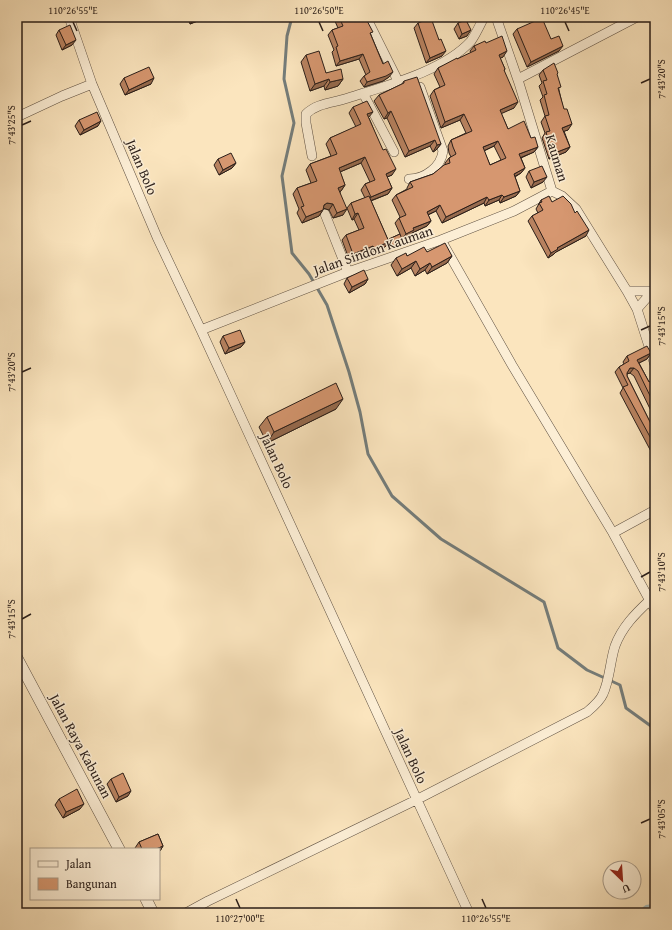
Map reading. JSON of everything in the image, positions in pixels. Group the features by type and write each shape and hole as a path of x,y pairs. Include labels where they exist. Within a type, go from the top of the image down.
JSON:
{"street":[{"path":"366,17 398,81"},
{"path":"312,156 306,123 306,114 311,109 325,103 347,98 416,75 432,68 453,56 471,40 484,17"},
{"name":"Kauman","path":"496,17 518,78 552,192 562,196 576,209 627,291 637,309 655,365"},
{"path":"518,78 637,17"},
{"name":"Jalan Bolo","path":"71,18 92,84 157,237 469,913"},
{"path":"409,179 417,179 434,169 442,160 444,151 416,75"},
{"path":"17,117 92,84"},
{"path":"362,93 394,152"},
{"name":"Jalan Sindon Kauman","path":"201,330 348,272 441,240 514,211 552,192"},
{"path":"326,214 348,272"},
{"path":"441,240 512,365 613,533 655,610"},
{"path":"627,291 653,292"},
{"path":"637,309 653,292"},
{"path":"613,533 655,510"},
{"path":"186,913 416,800 587,712 597,703 604,693 614,648 625,626 650,600"},
{"name":"Jalan Raya Kabunan","path":"17,658 118,848"},
{"path":"146,900 153,913"}],"building":[{"path":"339,17 365,17 373,32 370,33 383,64 388,61 393,72 386,76 367,82 364,76 370,72 363,54 340,61 336,47 338,46 332,30 343,26"},
{"path":"431,18 439,40 441,39 446,51 430,58 418,23"},
{"path":"542,18 551,39 559,36 563,46 531,62 517,29"},
{"path":"466,20 471,30 462,34 458,23"},
{"path":"70,25 76,40 66,45 59,30"},
{"path":"502,36 507,51 499,55 518,102 500,110 508,129 524,121 531,138 535,137 538,147 519,154 525,168 514,174 520,191 504,197 502,195 489,200 487,197 446,217 440,205 427,212 431,221 413,228 414,230 406,234 399,218 406,215 396,195 413,187 410,182 433,174 444,165 450,163 449,158 456,154 451,140 472,131 464,114 445,122 434,90 445,85 438,68 476,50 474,46 485,41 486,43","holes":["498,141 506,158 490,165 483,147"]},
{"path":"319,51 326,73 341,69 343,79 330,82 329,79 315,84 306,55"},
{"path":"554,63 558,73 561,87 558,88 564,109 567,109 572,124 562,128 570,147 552,154 546,132 550,131 545,116 549,115 544,95 547,94 543,81 547,80 543,70"},
{"path":"149,67 154,78 129,90 124,78"},
{"path":"417,77 441,144 437,145 435,140 409,151 391,111 388,113 379,95 404,83 404,81"},
{"path":"367,101 373,112 367,114 383,150 386,149 396,169 386,174 392,188 371,197 365,184 375,180 365,157 339,168 345,185 338,188 347,209 337,213 333,204 327,203 324,205 323,210 306,217 301,207 304,206 297,188 317,181 310,164 337,154 330,138 361,124 353,107"},
{"path":"97,112 101,121 84,130 79,120"},
{"path":"231,153 236,163 223,170 218,159"},
{"path":"542,166 547,177 534,182 529,171"},
{"path":"369,196 389,242 374,248 373,246 353,254 346,235 364,228 358,213 355,214 351,203"},
{"path":"549,196 552,202 563,196 571,204 575,213 577,211 589,230 551,253 532,216 543,210 539,203 542,202 541,200"},
{"path":"400,234 403,242 393,247 389,239"},
{"path":"445,243 452,256 432,267 430,263 420,269 416,261 402,269 396,258 406,253 407,256 424,247 427,252"},
{"path":"364,270 368,279 352,287 347,278"},
{"path":"240,330 245,342 229,348 223,336"},
{"path":"647,346 651,353 637,360 649,382 655,379 655,406 638,371 634,368 630,368 627,376 653,428 655,429 655,446 623,387 628,385 619,367 629,361 627,356"},
{"path":"336,383 343,399 274,432 267,417"},
{"path":"123,773 131,791 119,797 111,779"},
{"path":"77,789 84,804 66,812 59,799"},
{"path":"158,834 163,846 158,848 142,848 139,842"}],"waterway":[{"path":"292,17 287,36 284,79 294,123 282,176 292,253 309,274 327,305 349,372 360,412 368,454 392,496 441,539 544,602 558,648 587,670 620,685 626,708 655,729"},
{"path":"649,913 655,913"}]}
